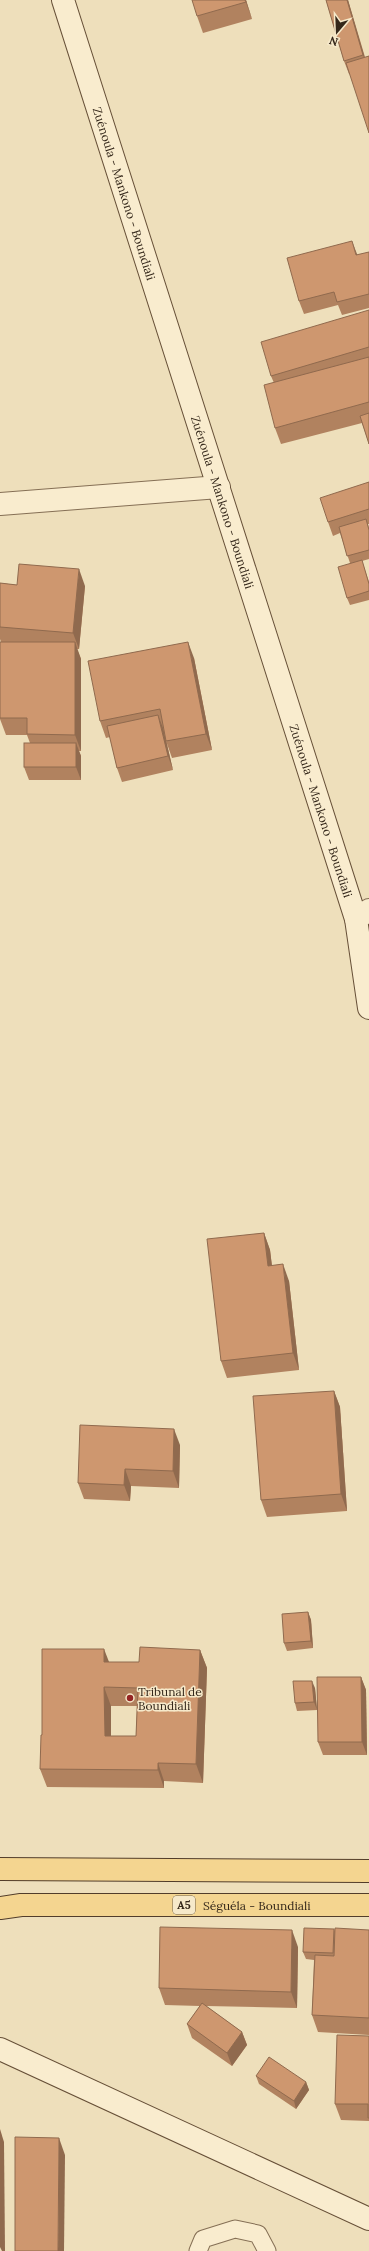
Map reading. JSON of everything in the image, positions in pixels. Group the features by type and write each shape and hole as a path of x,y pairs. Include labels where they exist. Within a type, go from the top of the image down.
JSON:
{"main road":[{"name":"Zuénoula - Mankono - Boundiali","path":"64,0 218,487 362,915 369,1008"},
{"path":"0,504 218,487"},
{"path":"0,1870 369,1871"},
{"name":"Séguéla - Boundiali","path":"0,1908 21,1905 369,1905"},
{"path":"0,2049 369,2219"}],"lane":[{"path":"198,2251 203,2239 235,2229 258,2234 267,2251"}],"building":[{"path":"192,0 245,0 246,2 197,16"},
{"path":"326,0 347,0 363,55 344,61"},
{"path":"369,56 369,133 346,63"},
{"path":"352,241 356,255 369,252 369,294 337,302 334,292 299,301 287,258"},
{"path":"369,310 369,347 271,376 261,342"},
{"path":"369,357 369,402 275,428 264,385"},
{"path":"369,413 369,444 360,416"},
{"path":"369,482 369,509 328,522 320,498"},
{"path":"366,519 369,530 369,550 347,556 339,527"},
{"path":"362,560 369,584 369,591 347,598 338,567"},
{"path":"19,564 79,569 73,633 0,627 0,583 17,585"},
{"path":"0,642 75,642 75,735 27,734 27,718 0,718"},
{"path":"188,642 206,734 166,741 160,709 100,721 88,661"},
{"path":"158,715 168,756 117,768 107,726"},
{"path":"24,743 76,743 76,767 24,767"},
{"path":"264,1233 268,1266 283,1264 293,1353 221,1361 207,1239"},
{"path":"334,1391 341,1494 261,1500 253,1396"},
{"path":"80,1425 174,1429 173,1471 125,1469 124,1485 78,1483"},
{"path":"308,1612 311,1641 284,1643 282,1614"},
{"path":"140,1647 200,1650 196,1764 158,1763 158,1770 40,1769 42,1735 42,1649 104,1649 104,1662 139,1662","holes":["104,1687 138,1688 136,1736 105,1736"]},
{"path":"317,1677 361,1677 362,1742 318,1742"},
{"path":"293,1681 312,1681 314,1702 295,1703"},
{"path":"160,1927 292,1930 291,1992 159,1988"},
{"path":"304,1928 334,1929 333,1953 303,1952"},
{"path":"335,1928 369,1930 369,2018 312,2015 315,1955 334,1956"},
{"path":"202,2003 242,2032 227,2053 187,2024"},
{"path":"337,2035 369,2036 369,2118 368,2104 335,2104"},
{"path":"269,2057 306,2082 294,2101 256,2076"},
{"path":"15,2137 59,2138 58,2251 15,2251"}],"place":[{"name":"Tribunal de Boundiali","path":"130,1698"}]}
